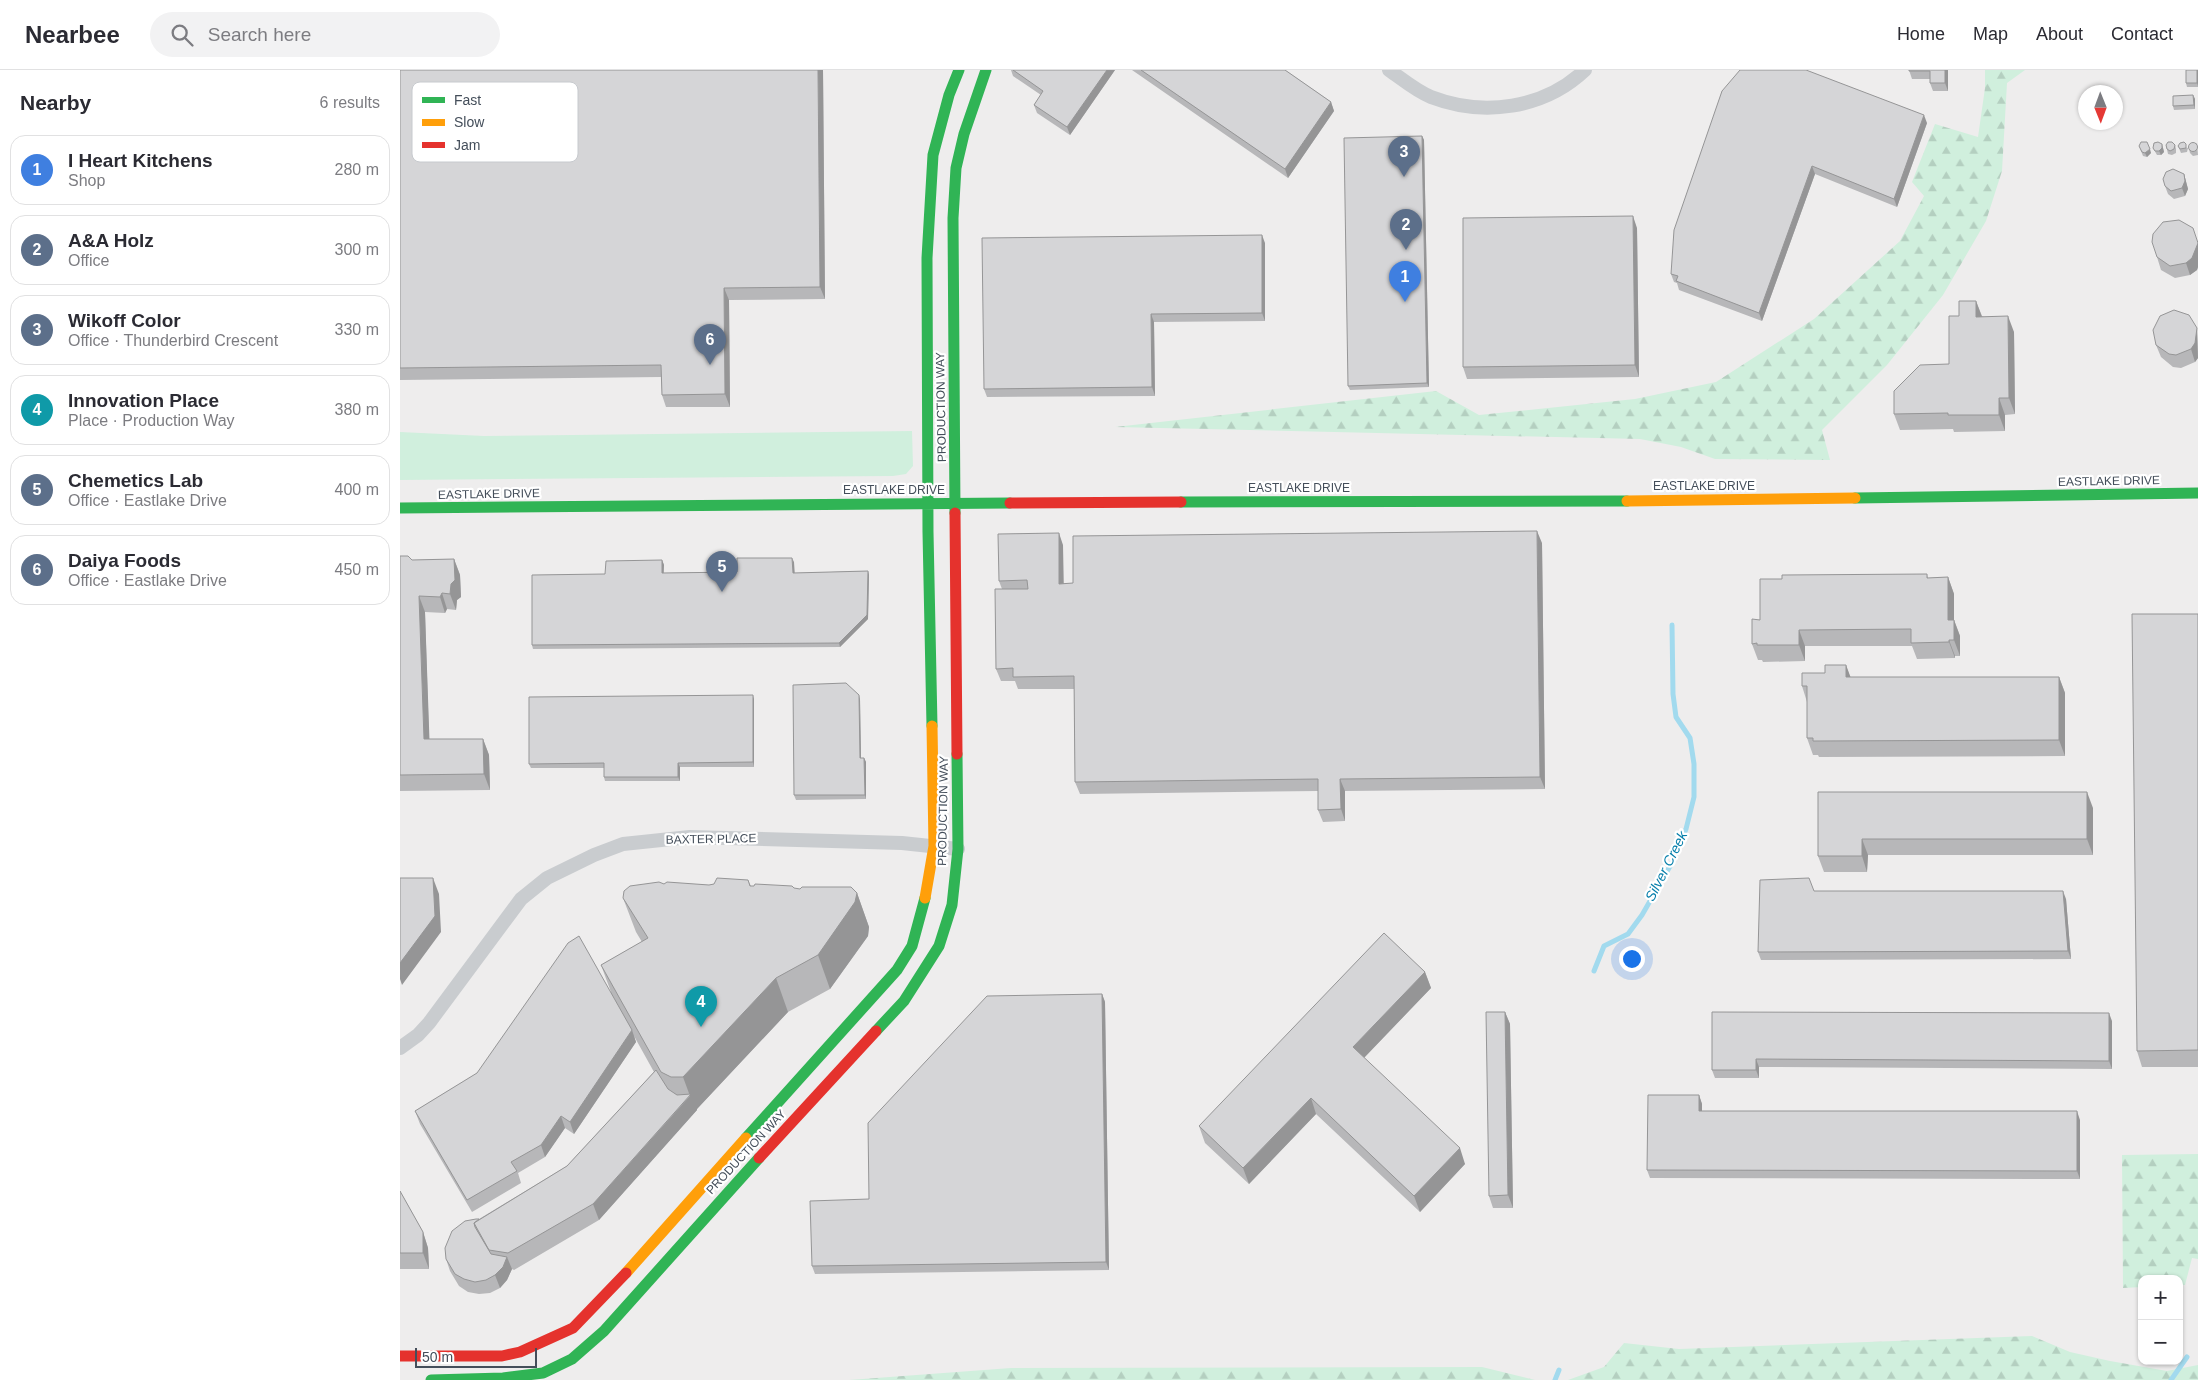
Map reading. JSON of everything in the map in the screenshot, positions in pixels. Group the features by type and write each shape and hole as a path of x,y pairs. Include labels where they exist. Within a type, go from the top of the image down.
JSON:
{"street":[{"name":"PRODUCTION WAY","path":"400,1356 502,1356 520,1352 573,1328 641,1257 815,1058 897,970 912,946 924,903 934,846 928,503 927,258 931,174 939,128 959,70"},
{"name":"PRODUCTION WAY","path":"431,1380 519,1379 543,1373 572,1359 604,1331 695,1227 904,1001 939,946 952,906 958,849 953,218 956,168 964,134 986,70"},
{"path":"1389,70 1431,97 1474,107 1500,108 1524,104 1545,96 1566,86 1585,70"},
{"name":"EASTLAKE DRIVE","path":"400,508 928,503 1694,501 2198,493"},
{"name":"BAXTER PLACE","path":"400,1048 429,1024 521,899 547,878 594,855 623,844 690,837 902,842 958,849"},
{"path":"519,1379 520,1352"},
{"path":"502,1356 503,1379"}],"green space":[{"path":"1985,70 2025,70 2007,83 2002,171 1986,221 1943,295 1887,365 1822,430 1830,460 1715,459 1681,447 1640,439 1115,427 1436,391 1479,415 1635,399 1716,382 1814,319 1900,241 1924,196 1912,182 1935,124 1978,137 1985,88"},
{"path":"912,431 913,466 906,474 893,476 400,480 400,432 484,436"},
{"path":"2198,1154 2198,1259 2192,1258 2185,1285 2183,1285 2183,1275 2138,1275 2138,1287 2123,1288 2122,1155"},
{"path":"2032,1336 2070,1352 2167,1371 2198,1365 2198,1380 1568,1380 1604,1367 1624,1343 1679,1349"},
{"path":"1482,1367 1535,1380 849,1380 1011,1368"}],"building":[{"path":"400,70 818,70 820,287 724,288 725,394 662,395 661,365 400,368"},
{"path":"1013,70 1107,70 1067,127 1034,105 1043,91"},
{"path":"1141,70 1285,70 1331,102 1285,169"},
{"path":"1740,70 1806,70 1924,115 1894,199 1812,166 1759,313 1676,281 1678,276 1671,274 1674,230 1722,91"},
{"path":"1909,70 1945,70 1945,83 1930,83 1930,71"},
{"path":"2186,70 2197,70 2197,83 2186,83"},
{"path":"2193,95 2194,105 2173,106 2173,96"},
{"path":"1422,136 1427,383 1348,386 1344,138"},
{"path":"2141,142 2147,142 2150,149 2145,153 2142,152 2139,146"},
{"path":"2168,142 2172,142 2175,145 2174,149 2170,151 2166,145"},
{"path":"2184,142 2186,148 2180,149 2178,146"},
{"path":"2193,142 2198,147 2193,152 2188,147"},
{"path":"2154,143 2162,144 2162,148 2159,151 2155,151 2153,148"},
{"path":"2173,169 2184,174 2185,181 2182,188 2171,191 2165,186 2163,179 2166,172"},
{"path":"1633,216 1635,365 1463,367 1463,218"},
{"path":"2179,220 2193,228 2198,243 2192,258 2186,263 2170,266 2157,257 2152,242 2153,234 2163,222"},
{"path":"1262,235 1262,313 1151,314 1152,387 984,389 982,238"},
{"path":"1959,301 1976,301 1976,317 2008,316 2009,398 1999,398 1999,415 1948,415 1948,413 1894,414 1894,391 1920,365 1949,364 1949,316 1959,316"},
{"path":"2174,310 2189,315 2197,328 2195,343 2191,349 2176,355 2169,354 2156,345 2153,330 2160,316"},
{"path":"1537,531 1540,777 1340,779 1341,809 1318,810 1318,779 1075,782 1074,676 1013,677 1013,668 996,669 995,589 1028,589 1027,580 999,581 998,534 1059,533 1059,584 1073,583 1073,536"},
{"path":"400,556 408,556 412,560 454,559 455,580 451,584 450,594 442,593 440,597 419,596 424,739 483,739 484,774 400,775"},
{"path":"737,558 792,558 793,573 868,571 867,615 839,643 532,645 532,575 605,574 606,561 662,560 662,573 737,572"},
{"path":"1927,574 1927,578 1948,577 1948,620 1954,620 1954,640 1949,640 1949,642 1911,643 1911,629 1799,630 1799,645 1752,644 1752,619 1760,620 1760,579 1782,579 1782,575"},
{"path":"2132,614 2198,614 2198,1050 2137,1051"},
{"path":"1825,665 1846,665 1846,677 2059,677 2059,740 1813,741 1813,738 1807,738 1807,686 1802,686 1802,673 1825,673"},
{"path":"846,683 859,695 860,758 864,758 865,795 794,795 793,685"},
{"path":"753,695 753,762 678,763 678,777 604,777 604,763 529,764 529,697"},
{"path":"1818,792 2087,792 2087,839 1862,839 1862,856 1818,856"},
{"path":"400,878 433,878 435,916 400,963"},
{"path":"717,878 748,880 750,886 755,884 792,886 800,889 802,887 851,887 857,893 855,902 818,955 776,978 683,1077 671,1077 661,1072 601,965 648,938 623,898 624,891 630,886 659,882 664,884 667,882 709,885 714,884"},
{"path":"1809,878 1814,891 2063,891 2068,951 1758,952 1760,880"},
{"path":"1384,933 1425,972 1353,1047 1460,1148 1414,1196 1311,1098 1243,1168 1199,1126"},
{"path":"579,936 632,1030 570,1122 561,1116 541,1145 511,1162 517,1171 467,1200 415,1111 477,1073 568,943"},
{"path":"1102,994 1106,1262 812,1266 810,1201 869,1199 868,1123 987,996"},
{"path":"1486,1012 1505,1012 1508,1195 1489,1196"},
{"path":"1712,1012 2109,1013 2109,1061 1756,1059 1756,1070 1712,1070"},
{"path":"656,1070 668,1089 677,1095 691,1094 593,1204 508,1253 489,1250 474,1223 567,1166"},
{"path":"1648,1095 1699,1095 1699,1111 2077,1111 2077,1171 1647,1170"},
{"path":"400,1191 423,1232 423,1253 400,1253"},
{"path":"479,1219 474,1223 475,1227 491,1254 507,1257 503,1267 495,1275 486,1280 475,1282 455,1274 446,1259 445,1248 452,1231 465,1221"}],"waterway":[{"name":"Silver Creek","path":"1594,971 1604,946 1628,934 1642,915 1673,861 1686,829 1694,797 1694,764 1690,738 1676,717 1673,694 1672,625"},
{"path":"2171,1380 2187,1357"},
{"name":"Silver Creek","path":"1555,1380 1559,1370"}],"traffic: fast":[{"path":"932,726 928,532 927,258 933,155 949,95 959,70"},
{"path":"955,513 953,218 956,168 964,134 986,70"},
{"path":"1855,498 2198,493"},
{"path":"1181,502 1627,501"},
{"path":"400,508 1010,503"},
{"path":"876,1031 904,1001 939,946 952,905 958,849 957,754"},
{"path":"746,1138 897,970 912,946 925,898"},
{"path":"431,1380 503,1378 543,1373 572,1359 604,1331 759,1158"}],"traffic: slow":[{"path":"1627,501 1855,498"},
{"path":"925,898 934,846 932,726"},
{"path":"626,1273 746,1138"}],"traffic: jam":[{"path":"1010,503 1181,502"},
{"path":"955,513 957,754"},
{"path":"759,1158 876,1031"},
{"path":"400,1356 502,1356 520,1352 573,1328 626,1273"}],"place":[{"name":"Wikoff Color","path":"1404,177"},
{"name":"A&A Holz","path":"1406,250"},
{"name":"I Heart Kitchens","path":"1405,302"},
{"name":"Daiya Foods","path":"710,365"},
{"name":"Chemetics Lab","path":"722,592"},
{"name":"Innovation Place","path":"701,1027"}]}
